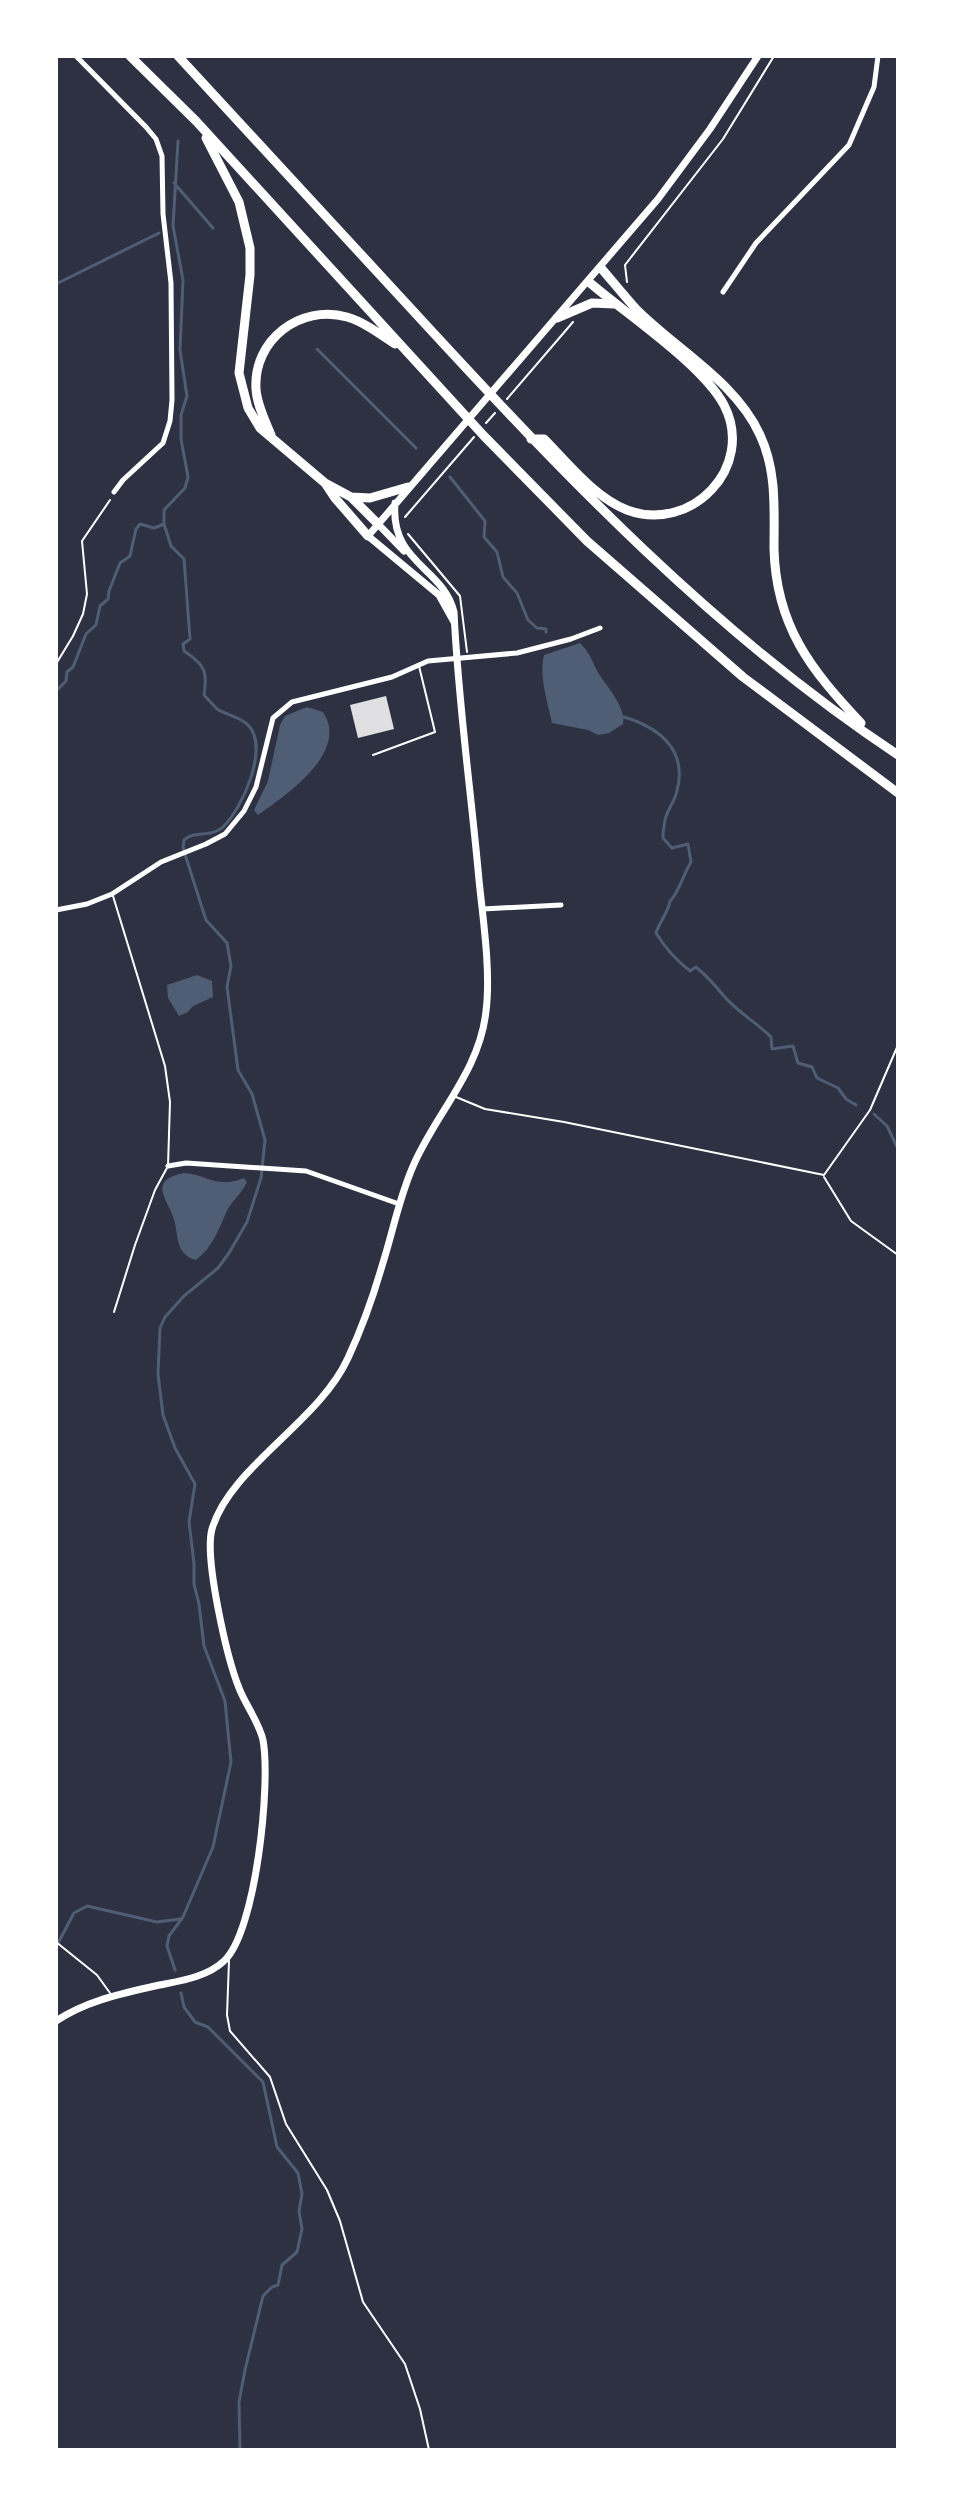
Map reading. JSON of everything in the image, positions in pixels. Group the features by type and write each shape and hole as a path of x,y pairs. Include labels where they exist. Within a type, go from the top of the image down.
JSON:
{"highway":[{"path":"130,56 196,121 450,401 587,541 743,677 898,793"},
{"path":"178,56 531,439 649,556 766,657 898,755"},
{"path":"196,121 230,181 246,226 250,275 240,355 241,386 253,419 325,483 351,497 378,524"},
{"path":"601,268 637,310 732,395 755,425 772,473 777,579 790,627 805,657 825,685 880,743"},
{"path":"531,439 544,439 610,502 644,515 670,515 682,511 706,495 721,478 732,438 722,402 697,372 589,282"},
{"path":"557,318 592,303 615,304"},
{"path":"271,435 258,399 257,368 266,347 287,326 314,316 348,317 409,354"},
{"path":"325,483 368,536"},
{"path":"351,497 370,498 408,487"}],"main road":[{"path":"455,625 439,595 368,536 601,268 684,164 758,56"},
{"path":"395,503 396,532 423,570"},
{"path":"56,2021 79,2007 112,1996 207,1972 229,1956 242,1928 254,1889 264,1757 259,1729 237,1683 227,1642 211,1565 212,1530 219,1512 235,1488 321,1400 342,1371 371,1300 399,1204 414,1165 477,1049 486,1010 482,909 463,657 451,600 446,591 378,524"}],"street":[{"path":"76,56 146,127 156,139 162,156 162,194 172,309 170,421 163,443 114,492"},
{"path":"723,292 756,243 849,145 874,87 878,56"},
{"path":"56,910 87,904 112,894 140,874 225,834 244,811 261,774 269,727 281,710 298,700 392,677 428,661 517,653 600,628"},
{"path":"482,909 561,905"},
{"path":"168,1166 186,1163 269,1167 325,1176 399,1204"}],"lane":[{"path":"373,755 435,732 419,665"},
{"path":"112,894 169,1084 168,1166 155,1190 126,1268 114,1312"},
{"path":"824,1175 870,1110 898,1045"},
{"path":"454,1096 485,1109 824,1175 851,1221 898,1255"},
{"path":"56,1942 97,1975 112,1996"},
{"path":"229,1956 227,2015 230,2031 270,2077 286,2124 327,2190 340,2221 363,2302 405,2364 429,2450"}],"path":[{"path":"624,294 628,285 625,265 723,139 774,56"},
{"path":"403,522 409,511 577,317"},
{"path":"56,664 83,614 87,594 82,541 114,492"},
{"path":"406,531 460,596 463,657"}],"water":[{"path":"580,643 622,712 623,724 609,733 598,735 552,723 543,680 544,655"},
{"path":"307,707 323,712 329,727 328,742 322,757 298,784 258,815 254,810 268,781 280,725 285,716"},
{"path":"197,975 212,981 213,997 179,1016 168,998 167,985"},
{"path":"184,1173 219,1182 244,1178 247,1182 228,1209 210,1245 196,1260 182,1250 173,1215 163,1193 165,1181"}],"building":[{"path":"386,696 394,729 358,738 350,705"}],"waterway":[{"path":"175,1970 167,1946 169,1936 183,1917 213,1847 231,1762 225,1701 204,1646 194,1584 189,1522 195,1484 175,1448 163,1415 158,1374 160,1328 165,1317 184,1296 218,1268 247,1222 261,1178 265,1140 252,1094 238,1070 227,987 231,966 227,943 206,920 183,848 184,840 188,837 218,830 230,818 251,778 256,749 249,726 217,709 204,695 203,669 184,651 183,644 190,639 184,559 171,546 164,524 164,510 185,488 188,477 181,439 181,415 187,396 180,350 183,280 173,226 178,141"},
{"path":"174,183 213,228"},
{"path":"56,284 159,233"},
{"path":"317,349 416,448"},
{"path":"450,477 485,521 484,537 497,552 503,577 517,593 528,620 537,628 546,629 546,632"},
{"path":"56,691 66,681 67,672 73,667 86,634 96,625 100,606 108,599 120,563 130,556 136,529 140,524 154,528 164,524"},
{"path":"620,716 658,733 674,751 678,763 677,791 666,816 663,838 672,848 688,844 691,862 656,933 680,963 690,971 696,967 734,1006 771,1037 772,1049 793,1046 798,1063 812,1067 817,1078 838,1088 846,1099 856,1105"},
{"path":"874,1114 887,1126 898,1149"},
{"path":"56,1947 74,1913 87,1906 157,1922 180,1919"},
{"path":"181,1993 184,2007 195,2022 208,2027 263,2082 277,2147 298,2173 302,2194 299,2211 302,2229 297,2252 282,2265 278,2285 263,2296 245,2370 239,2402 240,2450"}]}
